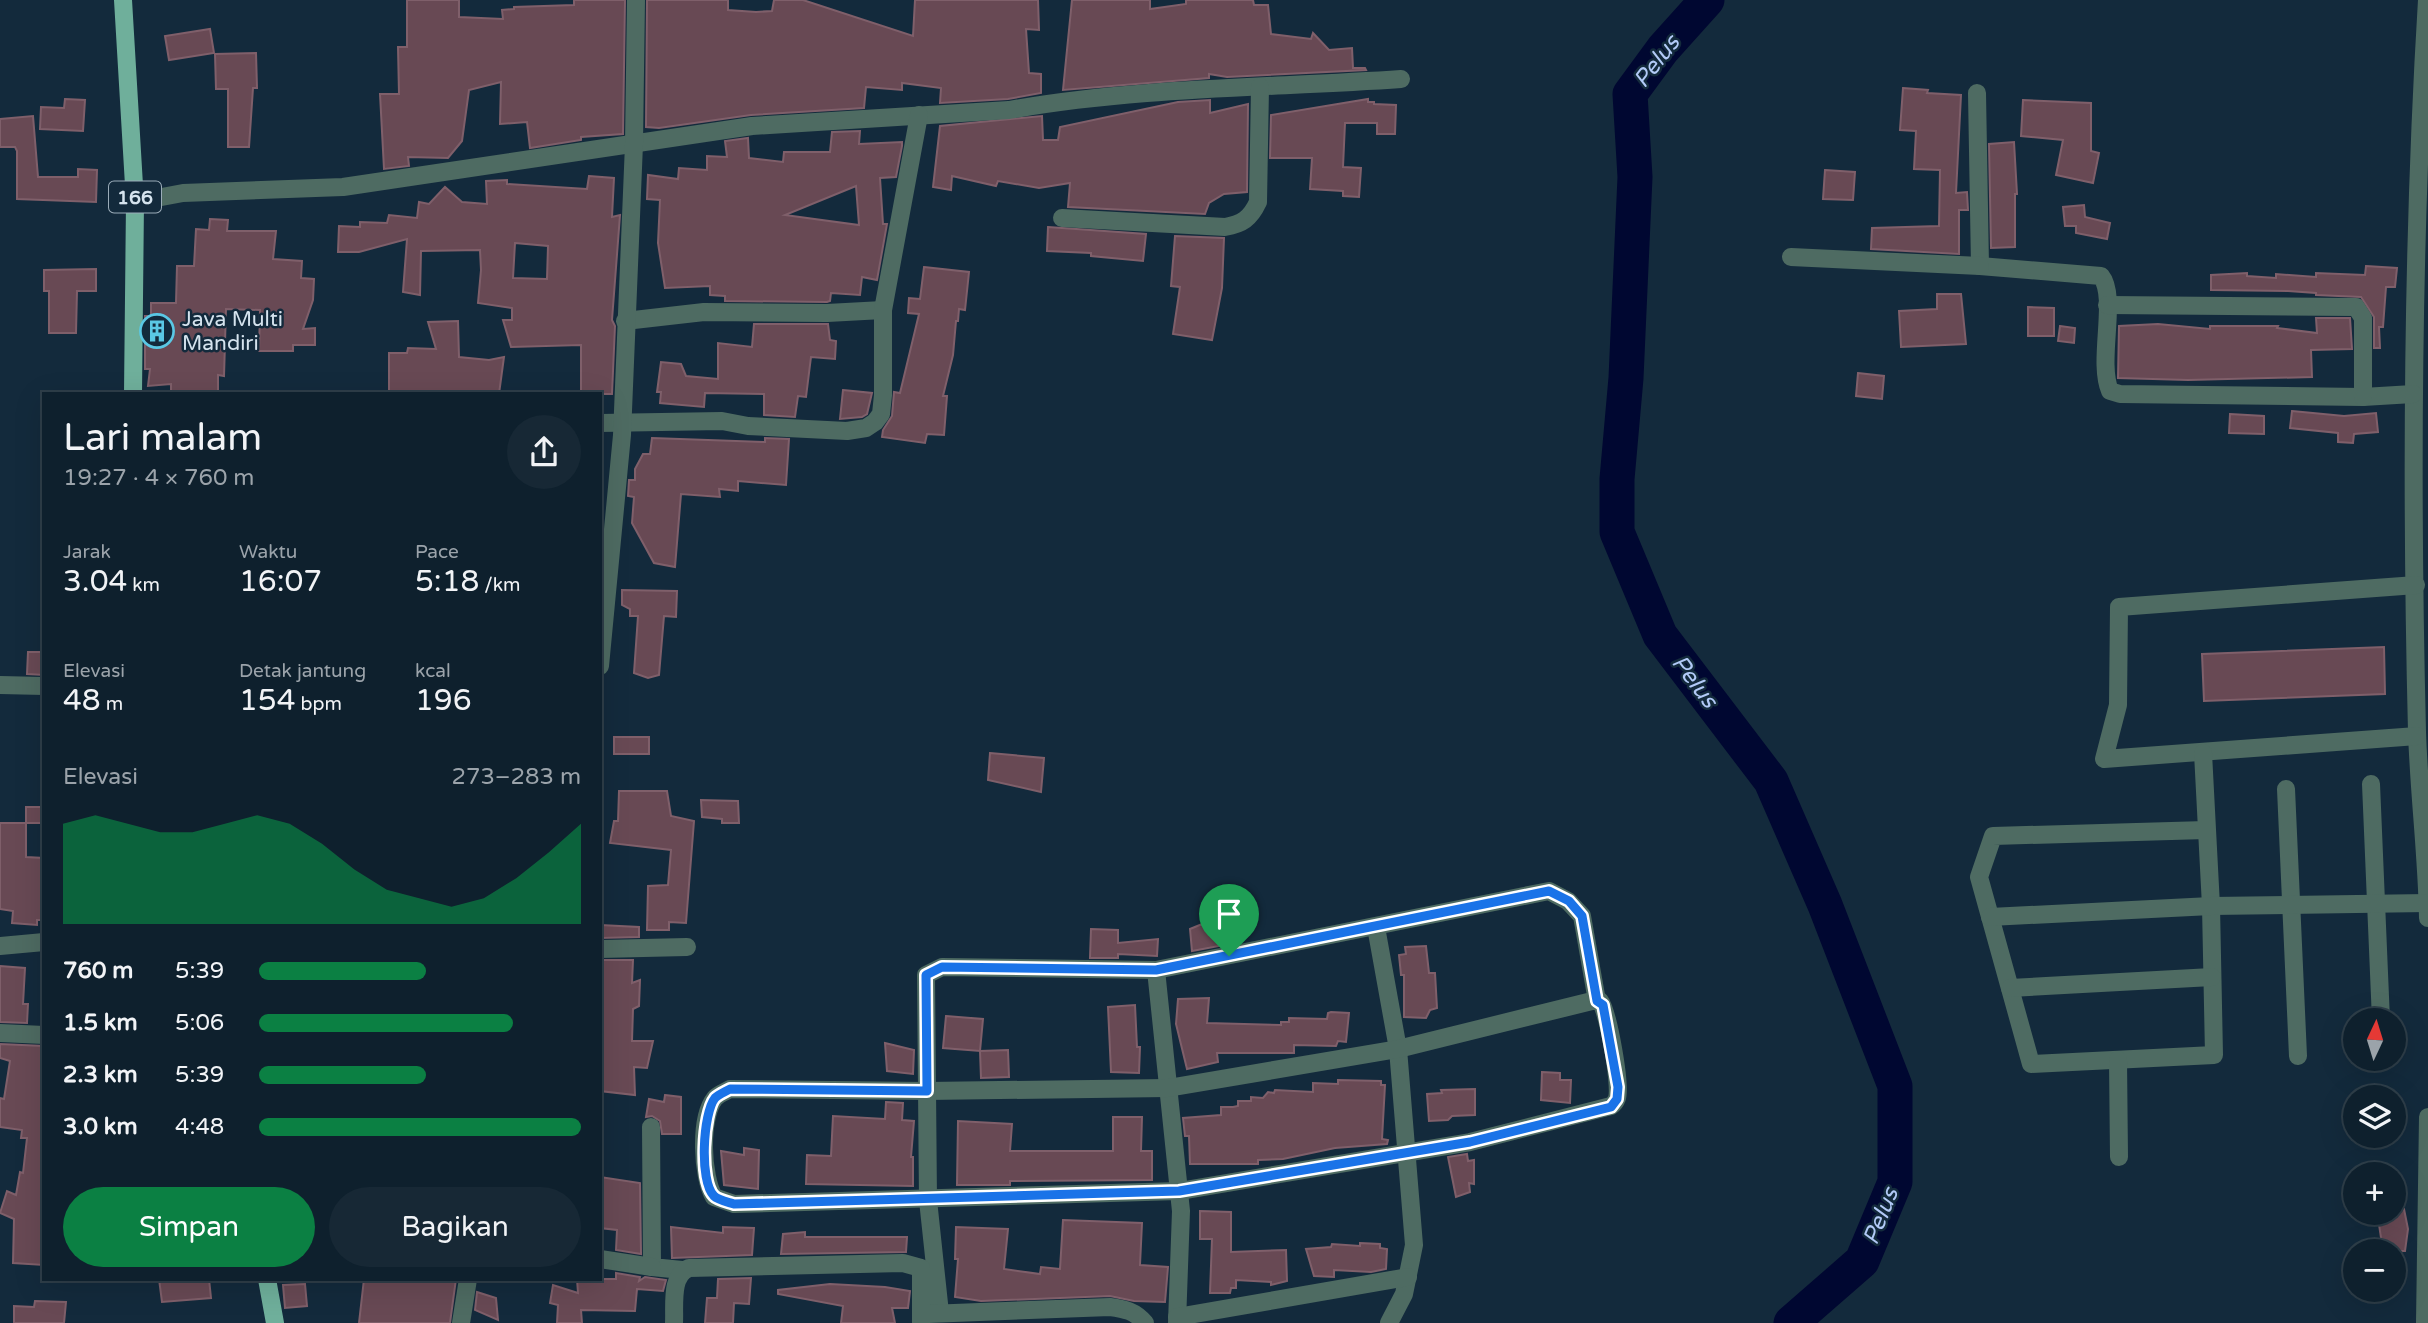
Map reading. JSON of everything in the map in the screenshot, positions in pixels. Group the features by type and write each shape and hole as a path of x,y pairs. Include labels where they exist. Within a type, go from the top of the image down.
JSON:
{"main road":[{"name":"166","path":"122,0 135,202 133,392"},
{"path":"267,1281 275,1323"}],"street":[{"path":"602,645 623,423 634,144 636,0"},
{"path":"2427,0 2413,394 2417,736 2424,766 2428,918"},
{"path":"135,202 183,193 343,187 752,126 1009,110 1049,102 1195,88 1402,79"},
{"path":"1062,218 1224,227 1248,219 1258,202 1260,87"},
{"path":"1977,93 1980,266"},
{"path":"602,422 722,421 748,426 847,430 866,428 881,414 883,310 919,115"},
{"path":"1791,257 1980,266 2101,276 2105,281 2107,305 2105,376 2113,393 2363,397 2413,394"},
{"path":"2107,305 2356,307 2363,318 2363,397"},
{"path":"625,321 704,312 827,313 883,310"},
{"path":"2416,585 2119,607 2118,705 2104,759 2417,736"},
{"path":"0,685 42,686"},
{"path":"2203,753 2210,906 2214,1055 2031,1064 1979,877 1993,836 2206,830"},
{"path":"2371,784 2380,1008"},
{"path":"2286,789 2298,1056"},
{"path":"940,1314 928,1200 927,1091 926,975 930,971 942,967 1156,970 1549,891 1569,901 1582,916 1597,1001 1603,1005 1618,1087 1617,1099 1611,1107 1470,1142 1179,1191 928,1200 734,1204 715,1197 708,1186 705,1136 710,1107 716,1096 730,1089 927,1091 1168,1088 1398,1049 1597,1001"},
{"path":"1990,917 2210,906 2428,903"},
{"path":"1376,927 1398,1049 1414,1245 1404,1293 1389,1323"},
{"path":"0,946 42,942"},
{"path":"602,949 687,947"},
{"path":"1156,970 1181,1211 1177,1320 1408,1277"},
{"path":"2010,988 2212,977"},
{"path":"0,1033 42,1035"},
{"path":"2118,1060 2119,1157"},
{"path":"2425,1323 2428,1117"},
{"path":"651,1127 652,1267"},
{"path":"602,1259 682,1270 903,1263 921,1268 921,1319 940,1314 1114,1307 1139,1315 1145,1323"},
{"path":"674,1323 677,1278 682,1270"},
{"path":"461,1323 468,1281"}],"building":[{"path":"407,0 459,0 459,17 503,19 502,10 514,7 574,5 574,0 625,0 623,134 581,137 581,140 530,148 527,122 500,124 501,82 469,90 462,141 448,158 408,157 409,166 384,169 380,94 399,94 398,47 407,47"},
{"path":"647,0 728,0 728,10 756,12 772,11 774,0 803,0 913,36 915,0 1038,0 1039,30 1026,29 1029,73 1041,74 1041,93 1008,99 940,103 941,88 902,83 902,90 866,87 864,108 751,115 659,128 646,127"},
{"path":"1072,0 1150,0 1150,9 1186,4 1186,0 1253,0 1254,5 1268,5 1271,34 1311,39 1313,33 1329,50 1352,48 1353,68 1366,70 1227,77 1209,74 1209,78 1063,90"},
{"path":"210,29 214,53 169,60 165,36"},
{"path":"256,53 257,88 253,88 249,147 228,147 228,89 216,89 215,54"},
{"path":"1903,88 1961,95 1956,193 1967,192 1968,210 1959,210 1959,254 1871,249 1872,228 1939,226 1940,170 1914,169 1916,131 1900,130"},
{"path":"65,99 85,100 83,131 40,129 41,107 64,108"},
{"path":"1368,99 1368,102 1374,104 1396,105 1395,134 1377,134 1377,123 1345,123 1343,167 1361,168 1359,197 1343,196 1343,191 1310,189 1312,158 1270,158 1271,115"},
{"path":"1210,100 1210,113 1248,104 1247,192 1224,194 1209,203 1205,214 1068,207 1070,183 1039,188 998,181 996,186 952,176 951,190 933,187 940,126 1042,116 1043,140 1058,140 1060,127 1178,102"},
{"path":"2023,100 2091,103 2091,151 2099,153 2093,183 2056,175 2063,140 2021,136"},
{"path":"33,116 38,177 78,177 78,169 97,170 96,202 17,199 17,151 15,147 0,147 0,119"},
{"path":"860,131 859,144 902,142 896,177 880,178 883,224 887,224 877,280 862,277 860,295 831,293 830,301 827,302 725,301 725,296 710,295 710,286 665,288 658,243 660,200 647,199 648,175 678,179 679,168 707,170 707,156 727,157 725,141 748,138 749,158 783,162 784,152 830,152 832,132","holes":["856,186 859,225 785,215"]},
{"path":"2014,142 2017,194 2015,247 1991,248 1989,144"},
{"path":"1825,170 1855,172 1853,200 1823,199"},
{"path":"589,176 614,178 612,217 620,215 612,320 615,326 612,394 581,392 581,345 511,347 503,320 512,320 512,308 478,303 480,250 421,251 420,295 403,292 407,239 359,252 338,252 339,226 360,227 360,222 387,223 389,215 417,218 419,202 429,204 445,187 462,202 487,204 486,181 507,180 507,184 587,189","holes":["515,243 548,246 547,279 513,278"]},
{"path":"2084,205 2085,217 2110,223 2107,239 2076,233 2076,226 2065,226 2063,207"},
{"path":"210,219 228,220 227,231 276,231 273,259 302,261 301,278 314,279 313,300 303,329 315,328 315,345 293,345 293,351 259,351 260,310 226,309 224,376 218,375 218,392 171,392 171,384 148,386 150,369 145,369 145,316 151,316 151,303 176,303 177,266 194,266 196,229 209,230"},
{"path":"1048,227 1146,234 1143,261 1091,256 1091,253 1047,251"},
{"path":"1175,236 1224,238 1222,288 1212,340 1173,334 1180,287 1171,286"},
{"path":"2366,266 2397,268 2395,287 2386,287 2383,327 2379,327 2380,348 2374,348 2374,317 2361,297 2288,291 2211,290 2211,275 2247,273 2247,276 2276,278 2276,274 2316,277 2316,273 2365,275"},
{"path":"924,267 969,272 965,310 959,309 953,355 943,396 947,396 944,435 927,434 925,443 882,437 883,430 892,416 894,392 900,393 919,314 908,313 909,298 920,299"},
{"path":"96,269 96,291 77,291 76,333 49,333 49,291 44,291 44,270"},
{"path":"1937,294 1961,294 1966,344 1901,347 1899,311 1937,309"},
{"path":"2028,307 2054,308 2054,336 2028,336"},
{"path":"2316,318 2350,318 2352,349 2311,350 2312,377 2188,380 2118,378 2119,326 2158,324 2210,329 2210,326 2278,326 2277,328 2317,333"},
{"path":"458,321 459,357 489,360 504,357 499,392 389,392 389,353 407,353 408,348 436,349 428,322"},
{"path":"754,324 828,324 830,340 836,341 835,359 811,357 806,397 798,396 795,417 764,415 764,394 705,393 704,407 660,403 661,392 657,392 661,362 681,364 686,376 718,379 718,343 752,347"},
{"path":"2060,326 2075,328 2074,343 2058,341"},
{"path":"1858,373 1884,376 1882,399 1856,396"},
{"path":"843,390 872,393 867,414 840,419"},
{"path":"2292,411 2344,416 2376,413 2378,432 2354,434 2353,443 2338,442 2338,433 2290,428"},
{"path":"2230,414 2264,416 2264,434 2229,433"},
{"path":"652,438 765,442 765,438 789,439 786,485 738,481 738,491 719,489 720,497 681,494 675,567 654,563 632,523 634,497 628,496 629,480 635,480 635,469 643,454 650,454"},
{"path":"622,590 677,591 676,617 664,616 659,675 648,678 634,673 638,616 630,616 630,609 622,605"},
{"path":"2384,647 2385,694 2204,701 2202,654"},
{"path":"28,652 42,652 42,675 27,674"},
{"path":"614,737 649,737 649,754 614,754"},
{"path":"990,753 1044,758 1041,792 988,780"},
{"path":"619,791 667,791 671,816 694,821 686,923 669,922 669,930 647,930 648,886 668,885 671,850 610,843 614,821 618,821"},
{"path":"701,800 738,801 739,823 722,823 722,819 702,817"},
{"path":"26,807 42,807 42,823 26,823"},
{"path":"0,823 26,823 26,857 42,858 42,920 37,920 37,925 12,923 13,911 0,909"},
{"path":"1217,918 1219,946 1192,951 1190,929"},
{"path":"602,925 639,927 639,937 602,938"},
{"path":"1091,929 1118,930 1118,943 1158,939 1157,956 1118,954 1118,958 1090,958"},
{"path":"1426,946 1429,973 1435,973 1437,1008 1430,1010 1426,1018 1404,1017 1404,975 1401,975 1399,955 1406,954 1405,947"},
{"path":"602,960 633,960 632,983 640,980 639,1006 633,1009 632,1041 653,1041 647,1068 634,1067 635,1095 602,1091"},
{"path":"0,966 25,968 23,1004 28,1004 27,1023 0,1022"},
{"path":"1209,998 1207,1023 1281,1025 1281,1022 1289,1022 1289,1018 1327,1019 1328,1013 1331,1012 1349,1013 1346,1042 1338,1041 1336,1046 1294,1045 1294,1053 1217,1053 1218,1062 1187,1069 1176,1024 1178,999"},
{"path":"1135,1005 1137,1047 1140,1047 1139,1073 1111,1072 1108,1007"},
{"path":"946,1016 983,1019 980,1051 943,1048"},
{"path":"885,1043 914,1050 913,1074 887,1071"},
{"path":"0,1044 42,1046 42,1265 13,1263 14,1219 0,1213 7,1191 16,1195 20,1172 23,1173 27,1138 21,1138 22,1130 0,1127 0,1098 4,1099 10,1061 0,1058"},
{"path":"1008,1050 1009,1077 981,1078 980,1051"},
{"path":"1542,1072 1560,1073 1560,1080 1571,1080 1570,1103 1541,1100"},
{"path":"1338,1080 1381,1081 1381,1085 1385,1085 1382,1139 1388,1140 1387,1144 1335,1148 1283,1159 1258,1160 1258,1164 1190,1164 1189,1136 1185,1136 1183,1118 1221,1115 1221,1107 1238,1106 1238,1101 1251,1101 1251,1097 1263,1098 1268,1092 1274,1093 1275,1090 1313,1092 1313,1083 1338,1084"},
{"path":"1475,1089 1475,1115 1429,1121 1427,1094 1442,1093 1441,1090"},
{"path":"665,1095 681,1097 681,1134 662,1134 660,1121 652,1116 646,1117 649,1099 664,1102"},
{"path":"886,1102 903,1103 902,1120 914,1121 911,1157 913,1186 806,1184 807,1155 831,1156 833,1116 885,1119"},
{"path":"1113,1117 1142,1117 1141,1151 1152,1151 1152,1180 1010,1181 1010,1185 957,1185 958,1121 1012,1124 1010,1151 1113,1151"},
{"path":"744,1148 759,1150 758,1189 724,1185 721,1151 744,1155"},
{"path":"1467,1154 1468,1161 1474,1160 1474,1184 1469,1183 1470,1192 1456,1197 1448,1157"},
{"path":"602,1177 640,1183 641,1254 616,1250 617,1230 602,1228"},
{"path":"1200,1211 1231,1212 1231,1252 1286,1250 1287,1281 1271,1285 1271,1282 1236,1280 1236,1288 1231,1288 1230,1293 1210,1293 1212,1239 1200,1239"},
{"path":"2406,1219 2408,1229 2406,1244 2406,1239 2381,1239 2379,1225 2406,1225"},
{"path":"1063,1220 1142,1223 1140,1265 1168,1267 1165,1302 1134,1301 1110,1296 981,1301 955,1297 958,1259 955,1259 956,1227 1008,1229 1004,1269 1040,1274 1041,1267 1060,1269"},
{"path":"671,1227 723,1233 723,1227 754,1228 752,1255 672,1258"},
{"path":"805,1232 805,1237 907,1237 906,1252 781,1254 783,1234"},
{"path":"1360,1243 1380,1244 1380,1248 1387,1249 1386,1269 1371,1272 1334,1270 1334,1277 1314,1276 1306,1249 1331,1247 1332,1244 1360,1246"},
{"path":"616,1273 640,1277 639,1281 645,1277 666,1280 663,1291 637,1289 635,1311 581,1310 582,1323 557,1323 558,1305 550,1303 553,1285 578,1293 577,1281 616,1279"},
{"path":"751,1278 749,1304 734,1303 733,1323 705,1323 707,1298 717,1298 718,1279"},
{"path":"159,1281 209,1281 211,1298 162,1302"},
{"path":"364,1281 456,1281 450,1323 359,1323"},
{"path":"305,1284 307,1306 285,1308 283,1285"},
{"path":"830,1284 910,1291 908,1308 892,1308 895,1323 841,1323 843,1306 778,1294 778,1290"},
{"path":"477,1292 496,1298 498,1320 475,1310"},
{"path":"35,1301 66,1302 64,1323 14,1323 14,1306 34,1307"}],"waterway":[{"name":"Pelus","path":"1707,0 1663,49 1630,94 1635,177 1626,378 1617,479 1617,532 1660,635 1771,781 1825,905 1895,1086 1895,1182 1862,1261 1791,1323"}],"place":[{"name":"Java Multi Mandiri","path":"157,331"}],"route":[{"path":"1549,891 1569,901 1582,916 1597,1001 1603,1005 1606,1019 1618,1087 1617,1099 1611,1107 1470,1142 1179,1191 734,1204 715,1197 708,1186 705,1136 710,1107 716,1096 730,1089 927,1091 926,975 930,971 942,967 1156,970 1229,956 1549,891"}]}
